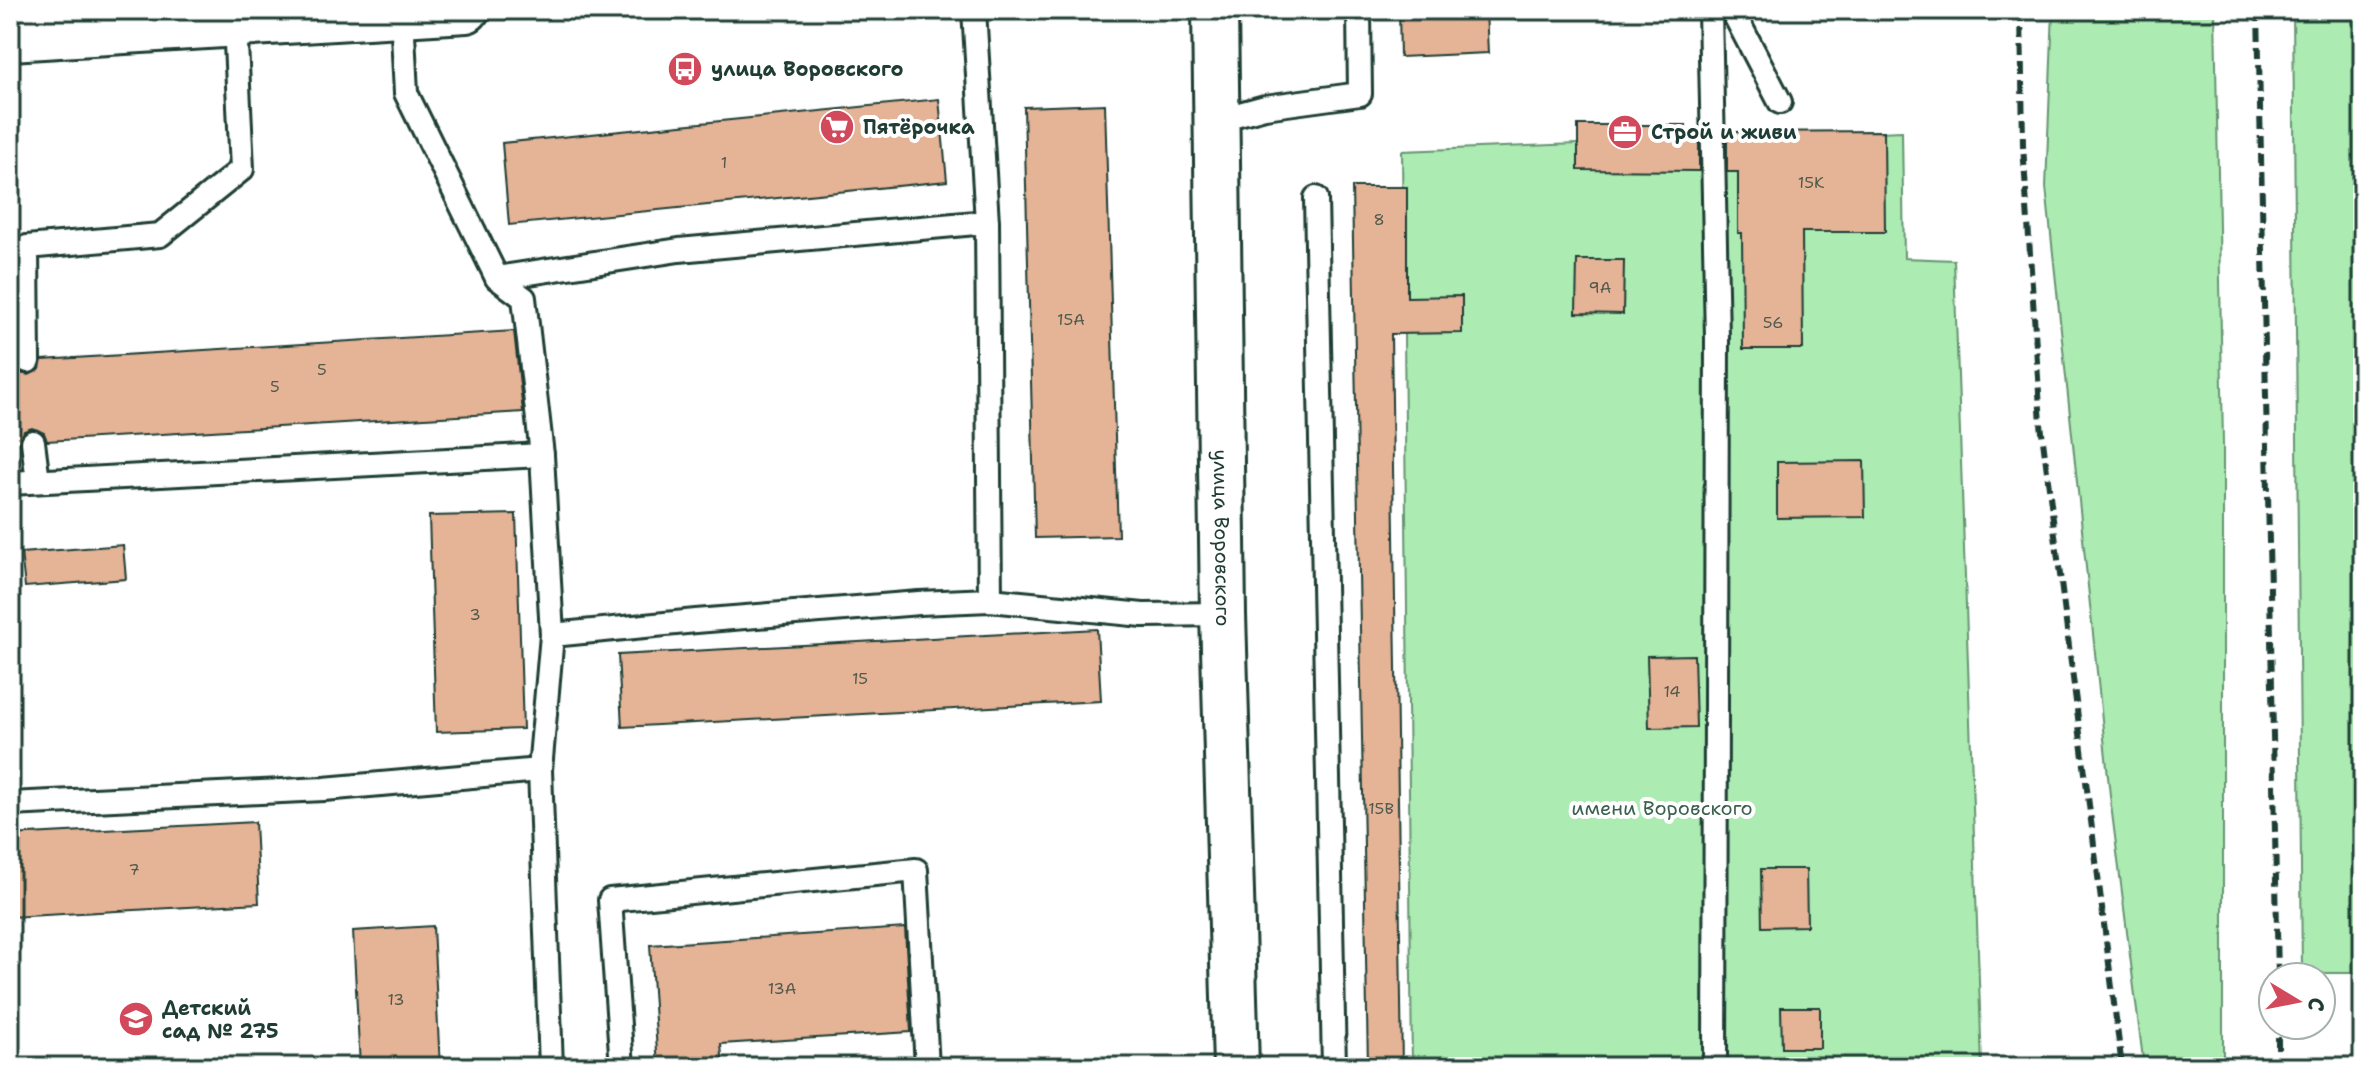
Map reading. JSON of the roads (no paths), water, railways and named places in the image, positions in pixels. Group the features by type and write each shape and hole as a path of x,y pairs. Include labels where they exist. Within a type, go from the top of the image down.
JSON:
{"street":[{"path":"10,38 466,10"},
{"name":"улица Воровского","path":"1215,10 1223,614 1236,1067"}],"lane":[{"path":"974,10 987,222 990,600"},
{"path":"1217,120 1265,107 1360,94 1359,10"},
{"path":"1710,10 1717,338 1715,1067"},
{"path":"1732,10 1780,102"},
{"path":"402,14 406,93 497,278 524,298 542,455 552,635 540,770 551,1067"},
{"path":"28,361 19,248 160,235 242,169 235,23"},
{"path":"1316,198 1334,1067"},
{"path":"497,278 679,250 987,222"},
{"path":"33,442 38,481"},
{"path":"10,483 542,455"},
{"path":"552,635 785,613 990,600 1143,615 1223,614"},
{"path":"10,804 324,789 540,770"},
{"path":"622,1067 610,900 916,870 927,1067"}],"railway":[{"path":"2021,10 2023,145 2041,424 2122,1067"},
{"path":"2258,10 2278,961"},
{"path":"2278,1041 2278,1067"}],"place":[{"name":"улица Воровского","path":"685,69"},
{"name":"Пятёрочка","path":"837,127"},
{"name":"Строй и живи","path":"1625,132"},
{"name":"Детский сад № 275","path":"136,1019"}],"park label":[{"name":"имени Воровского","path":"1662,808"}]}
